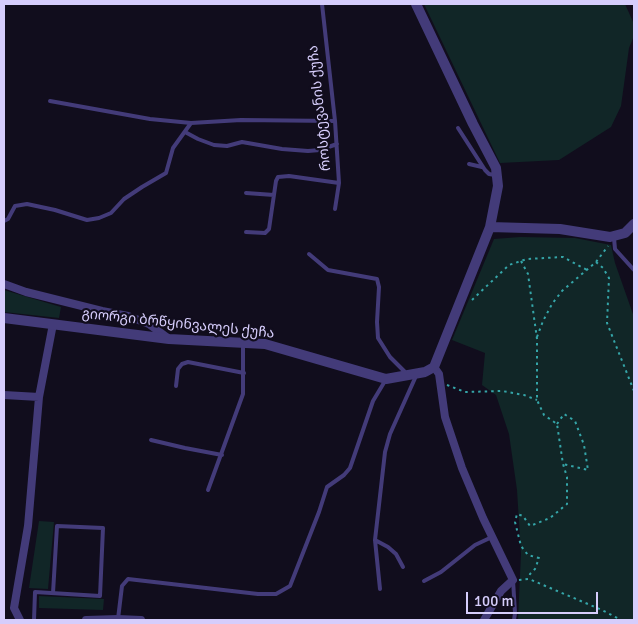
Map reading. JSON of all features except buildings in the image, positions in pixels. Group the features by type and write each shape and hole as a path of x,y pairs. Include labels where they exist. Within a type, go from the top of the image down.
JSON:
{"street":[{"path":"416,4 498,175 496,200 490,227 434,367 439,374 445,417 452,440 483,518 513,580 501,591 484,620"},
{"path":"490,227 560,229 610,237 625,233 634,224"},
{"path":"4,284 26,292 128,316 149,324 169,339"},
{"name":"გიორგი ბრწყინვალეს ქუჩა","path":"4,318 169,339 265,344 386,379 425,372 434,367"},
{"path":"20,620 14,608 28,526 39,397 53,324"},
{"path":"4,395 39,397"},
{"path":"86,620 141,620"}],"lane":[{"name":"როსტევანის ქუჩა","path":"322,4 335,121 339,183 335,210"},
{"path":"50,102 150,119 191,123 240,120 335,121"},
{"path":"4,221 8,219 14,206 27,204 87,220 111,213 124,199 166,173 174,148 191,123"},
{"path":"458,128 482,166 489,174 498,175"},
{"path":"185,132 206,142 227,146 242,142 282,149 308,151 320,150 336,144"},
{"path":"469,164 482,166"},
{"path":"246,232 268,232 278,178 282,176 339,183"},
{"path":"246,193 274,195"},
{"path":"614,236 615,249 634,270"},
{"path":"309,254 328,270 376,279 379,287 378,338 390,357 413,374 385,452 375,540 380,589"},
{"path":"208,490 243,394 243,343"},
{"path":"176,386 178,368 188,362 244,373"},
{"path":"118,619 122,586 128,579 258,594 276,594 290,586 327,487 344,475 350,468 373,401 386,379"},
{"path":"151,440 222,454"},
{"path":"34,620 35,592 100,596 103,528 57,526 52,593"},
{"path":"424,581 441,572 475,545 492,537"},
{"path":"375,540 396,554 403,567"},
{"path":"513,580 514,620"}],"path":[{"path":"537,339 542,321 552,304 562,291 596,262 614,236"},
{"path":"468,303 509,265 520,261 546,257 563,257 587,270"},
{"path":"520,261 528,274 537,339 538,400 544,415 557,424"},
{"path":"596,262 603,268 609,278 607,323 634,391"},
{"path":"440,383 465,392 502,391 538,400"},
{"path":"530,580 530,574 535,569 539,558 528,555 521,546 515,522 517,514 523,516 530,526 550,518 567,504 567,477 563,464 557,424 564,414 574,421 584,445 588,470 563,464"},
{"path":"513,580 530,580 602,610 621,620"}],"green space":[{"path":"424,4 625,4 634,24 634,36 629,48 621,106 611,127 559,160 500,163"},
{"path":"520,237 575,238 611,245 615,263 634,317 634,620 518,620 521,554 517,490 509,434 496,395 482,385 485,353 452,340 494,239"},
{"path":"4,290 61,307 59,318 4,312"},
{"path":"39,521 54,522 48,589 29,588"},
{"path":"39,596 104,599 103,610 39,608"}]}
